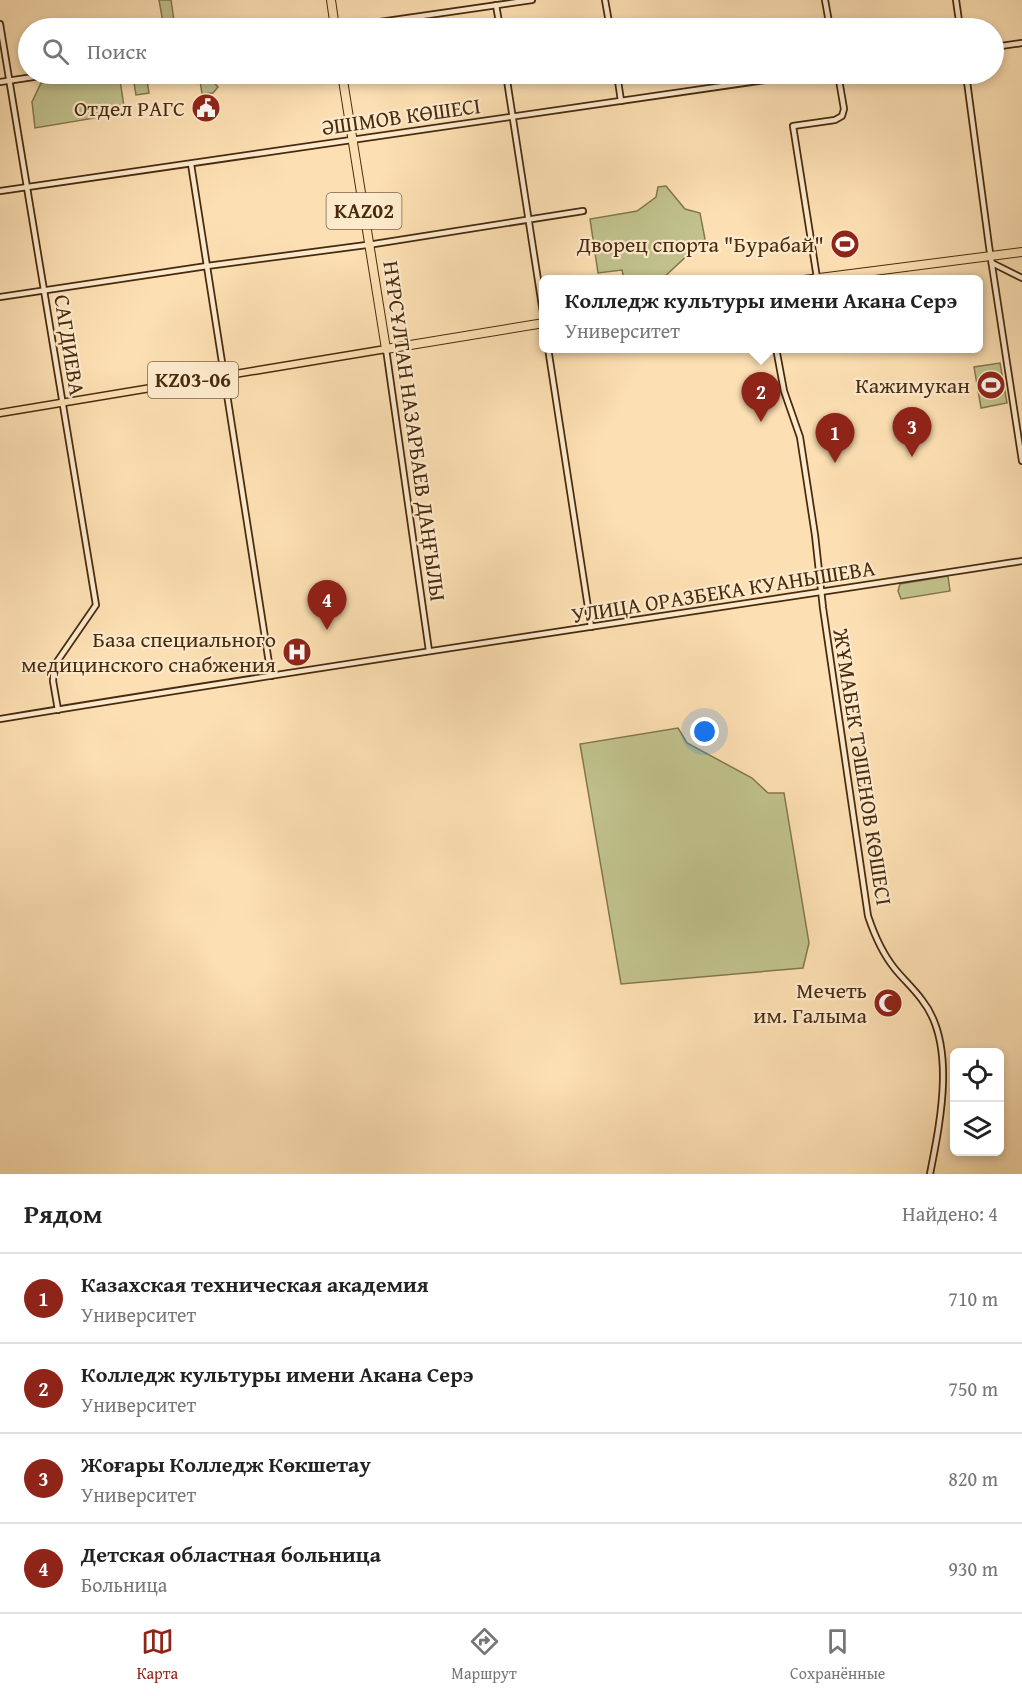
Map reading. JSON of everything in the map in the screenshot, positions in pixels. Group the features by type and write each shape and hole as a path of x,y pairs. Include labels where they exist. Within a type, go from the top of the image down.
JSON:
{"highway":[{"path":"331,0 335,18"},
{"name":"НҰРСҰЛТАН НАЗАРБАЕВ ДАҢҒЫЛЫ","path":"344,84 386,349"},
{"path":"846,275 991,260 1022,252"},
{"path":"386,349 539,322"}],"main road":[{"name":"KZ03-06","path":"0,413 386,349"}],"street":[{"path":"406,18 532,0"},
{"path":"605,0 608,18"},
{"path":"825,0 828,18"},
{"path":"956,0 959,18"},
{"path":"496,5 498,18"},
{"name":"САГДИЕВА","path":"0,24 96,605 54,666 53,676 58,710"},
{"path":"1004,45 1022,43"},
{"path":"0,82 18,80"},
{"path":"507,84 539,292"},
{"path":"618,84 621,101"},
{"name":"ӘШІМОВ КӨШЕСІ","path":"0,191 737,84"},
{"path":"817,275 793,126 835,120 842,116 843,105 840,84"},
{"path":"967,84 991,260 1022,461"},
{"path":"191,164 271,676"},
{"path":"0,297 207,266 370,245 583,211"},
{"path":"991,260 1022,278"},
{"name":"НҰРСҰЛТАН НАЗАРБАЕВ ДАҢҒЫЛЫ","path":"386,349 429,651"},
{"path":"549,353 591,627"},
{"name":"ЖҰМАБЕК ТӘШЕНОВ КӨШЕСІ","path":"777,353 784,391 800,437 868,916 890,963 926,1005 939,1038 942,1067 942,1111 930,1174"},
{"name":"УЛИЦА ОРАЗБЕКА КУАНЫШЕВА","path":"0,719 1022,561"}],"green space":[{"path":"159,0 171,0 174,18 162,18"},
{"path":"41,84 121,84 125,113 35,128 32,102"},
{"path":"134,84 148,84 149,93 136,95"},
{"path":"200,84 215,84 218,87 213,93 202,94"},
{"path":"666,186 685,209 700,213 705,239 666,275 623,275 622,270 598,273 590,219 637,211 656,197 658,187"},
{"name":"Кажимукан","path":"1000,363 1007,403 981,408 974,367"},
{"path":"948,576 950,591 901,599 898,591 900,584"},
{"path":"678,728 687,743 752,778 768,793 784,793 809,943 803,968 621,984 580,744"}],"place":[{"name":"Отдел РАГС","path":"206,108"},
{"name":"Дворец спорта \"Бурабай\"","path":"845,244"},
{"name":"Кажимукан","path":"991,385"},
{"name":"Колледж культуры имени Акана Серэ","path":"761,422"},
{"name":"Жоғары Колледж Көкшетау","path":"912,457"},
{"name":"Казахская техническая академия","path":"835,463"},
{"name":"Детская областная больница","path":"327,630"},
{"name":"База специального медицинского снабжения","path":"297,652"},
{"name":"Мечеть им. Галыма","path":"888,1003"}]}
